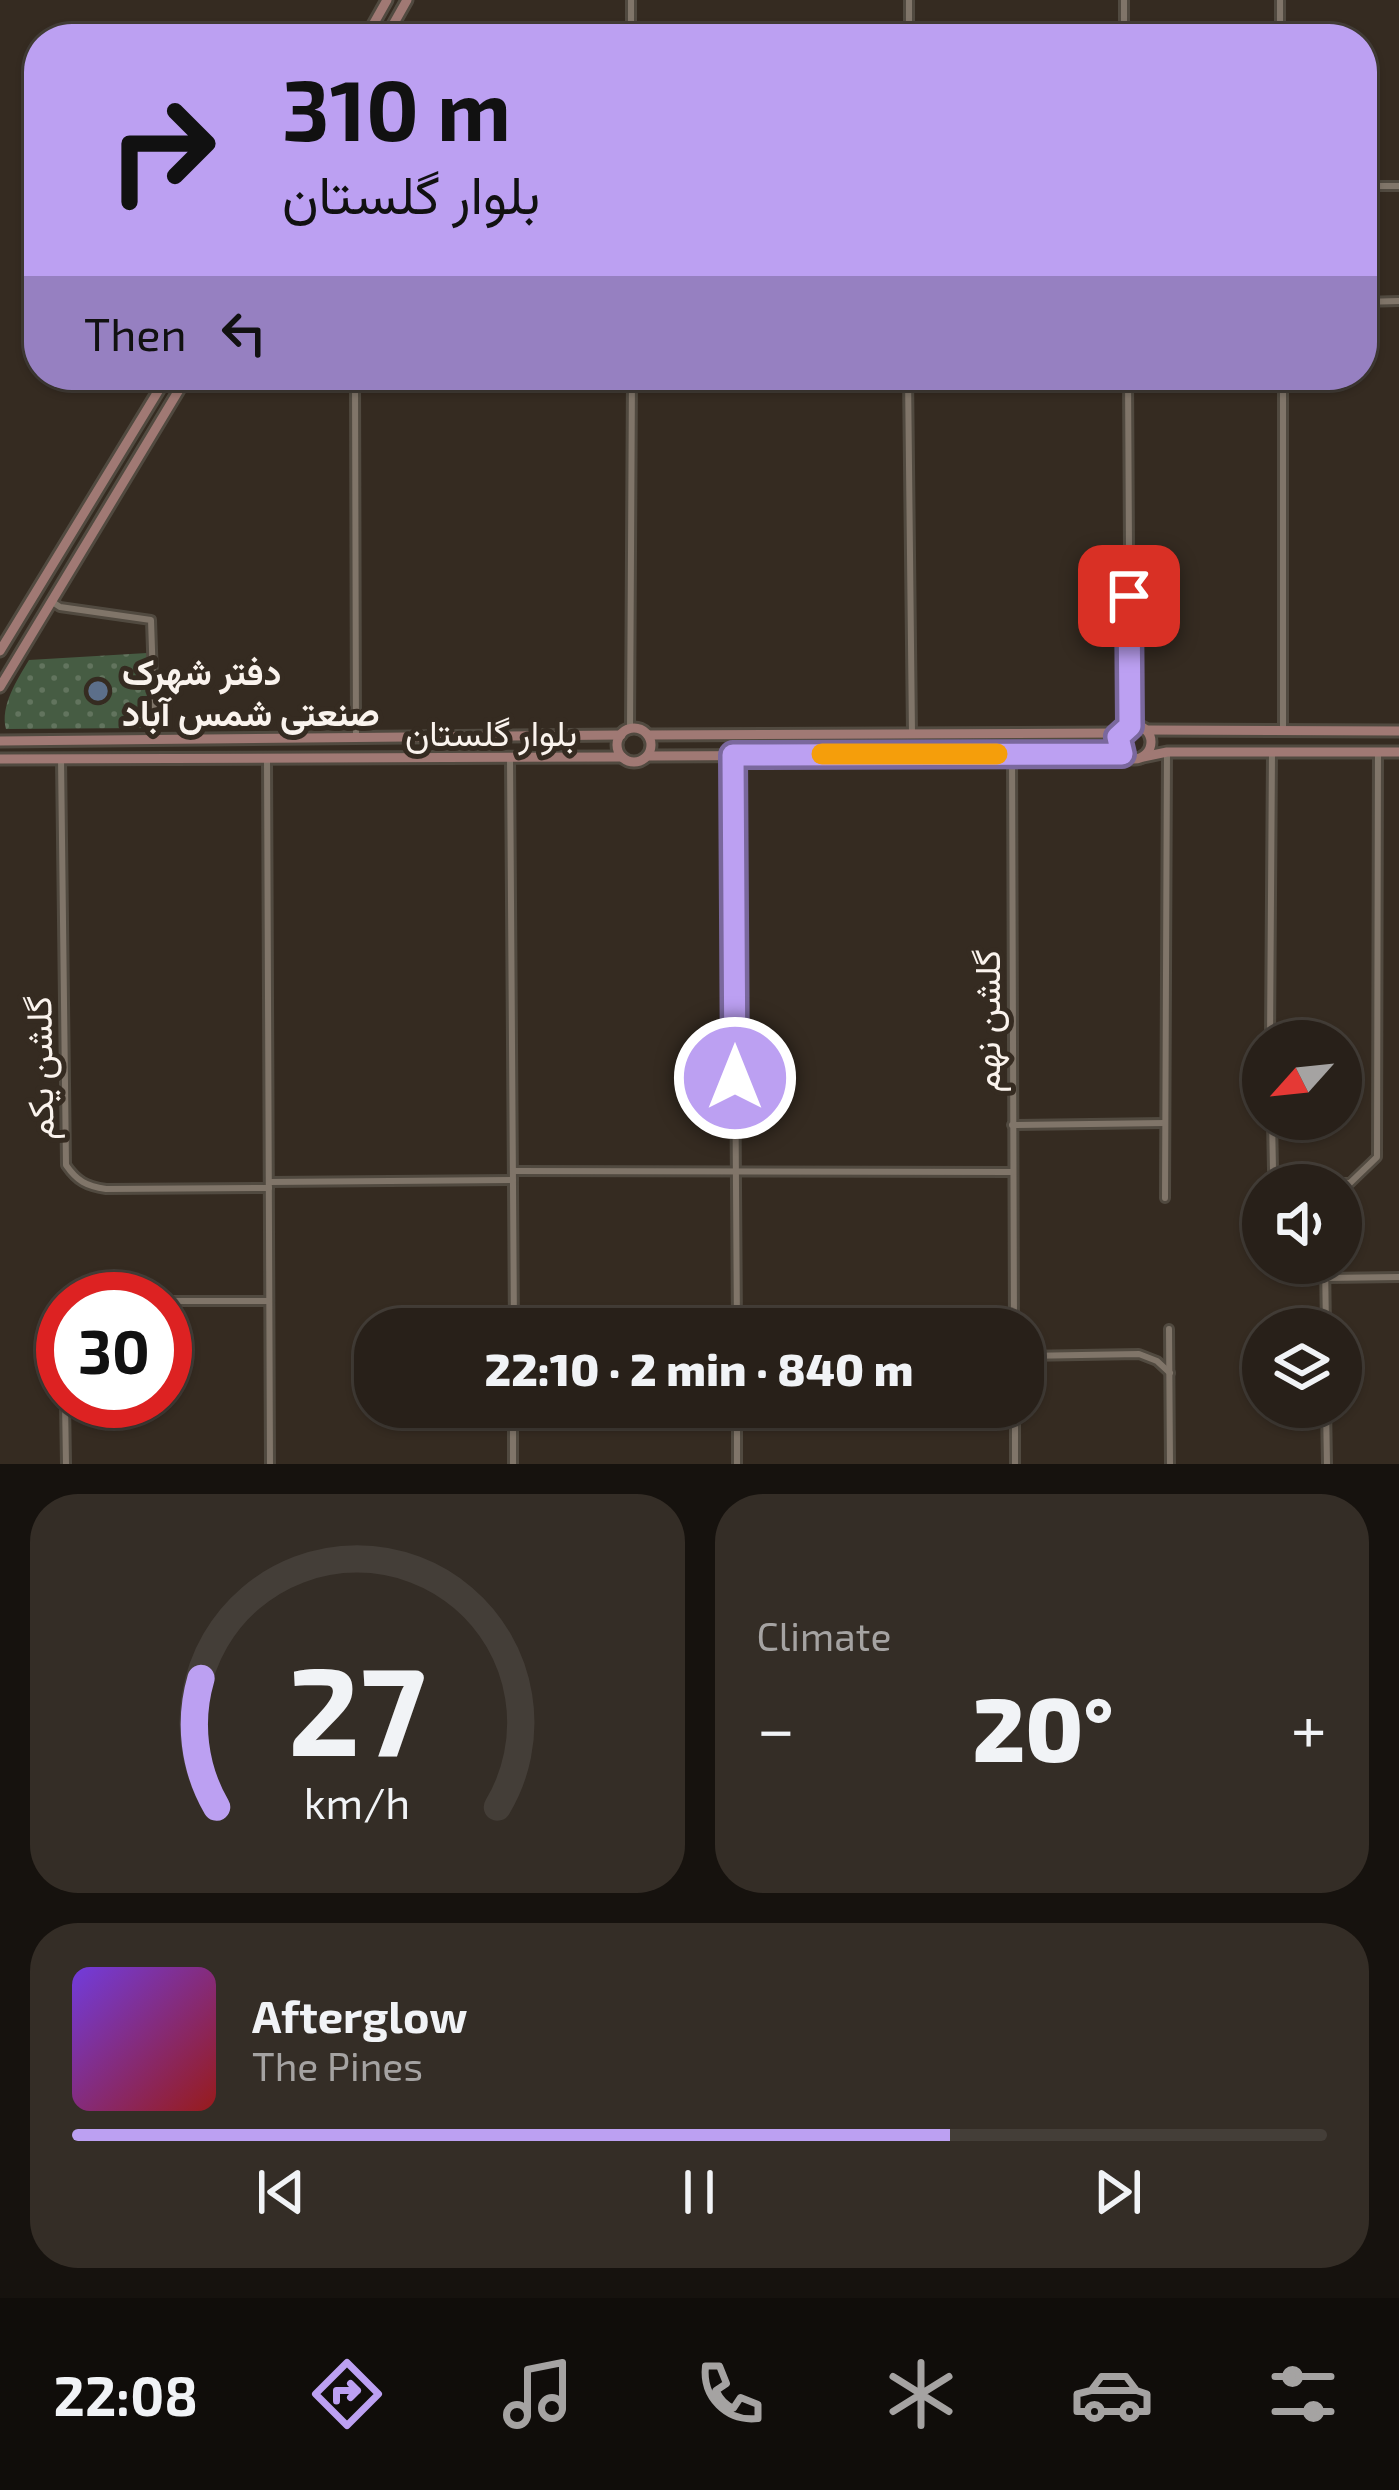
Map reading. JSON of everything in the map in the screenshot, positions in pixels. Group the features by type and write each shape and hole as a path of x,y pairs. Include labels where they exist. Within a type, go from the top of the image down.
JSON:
{"street":[{"path":"0,651 159,390"},
{"path":"0,687 179,390"},
{"path":"355,390 356,737"},
{"path":"632,390 626,732 617,744 622,757 638,762 648,756 1122,754 1132,759 1167,752 1399,752"},
{"path":"908,390 913,734"},
{"path":"1129,390 1130,726"},
{"path":"1283,390 1283,731"},
{"path":"51,601 60,607 151,620 155,738"},
{"path":"626,732 1120,733 1130,726 1146,730 1399,731"},
{"path":"1143,757 1151,743 1146,730"},
{"name":"بلوار گلستان","path":"2,739 626,732"},
{"path":"1120,733 1117,743 1122,754"},
{"path":"648,735 648,756"},
{"path":"16,759 17,741"},
{"path":"1165,1198 1167,752"},
{"path":"1270,1020 1272,752"},
{"path":"1362,1171 1377,1157 1378,752"},
{"name":"گلشن نهم","path":"1012,754 1014,1308"},
{"path":"733,755 737,1308"},
{"name":"بلوار گلستان","path":"0,759 622,757"},
{"name":"گلشن یکم","path":"62,758 67,1165 88,1187 736,1171 1013,1172"},
{"path":"510,759 514,1308"},
{"path":"267,760 270,1464"},
{"path":"1012,1125 1165,1124"},
{"path":"1362,1278 1399,1277"},
{"path":"192,1301 269,1301"},
{"path":"1169,1329 1170,1464"},
{"path":"1044,1356 1139,1354 1170,1373"},
{"path":"65,1428 66,1464"},
{"path":"513,1428 513,1464"},
{"path":"737,1428 737,1464"},
{"path":"1015,1428 1015,1464"},
{"path":"1326,1428 1327,1464"}],"green space":[{"path":"147,653 147,728 6,729 7,702 29,660"}],"slow traffic":[{"path":"822,754 997,754"}],"place":[{"name":"دفتر شهرک صنعتی شمس آباد","path":"98,691"}],"route":[{"path":"735,1078 733,755 1122,754 1118,737 1130,726 1129,596"}]}
